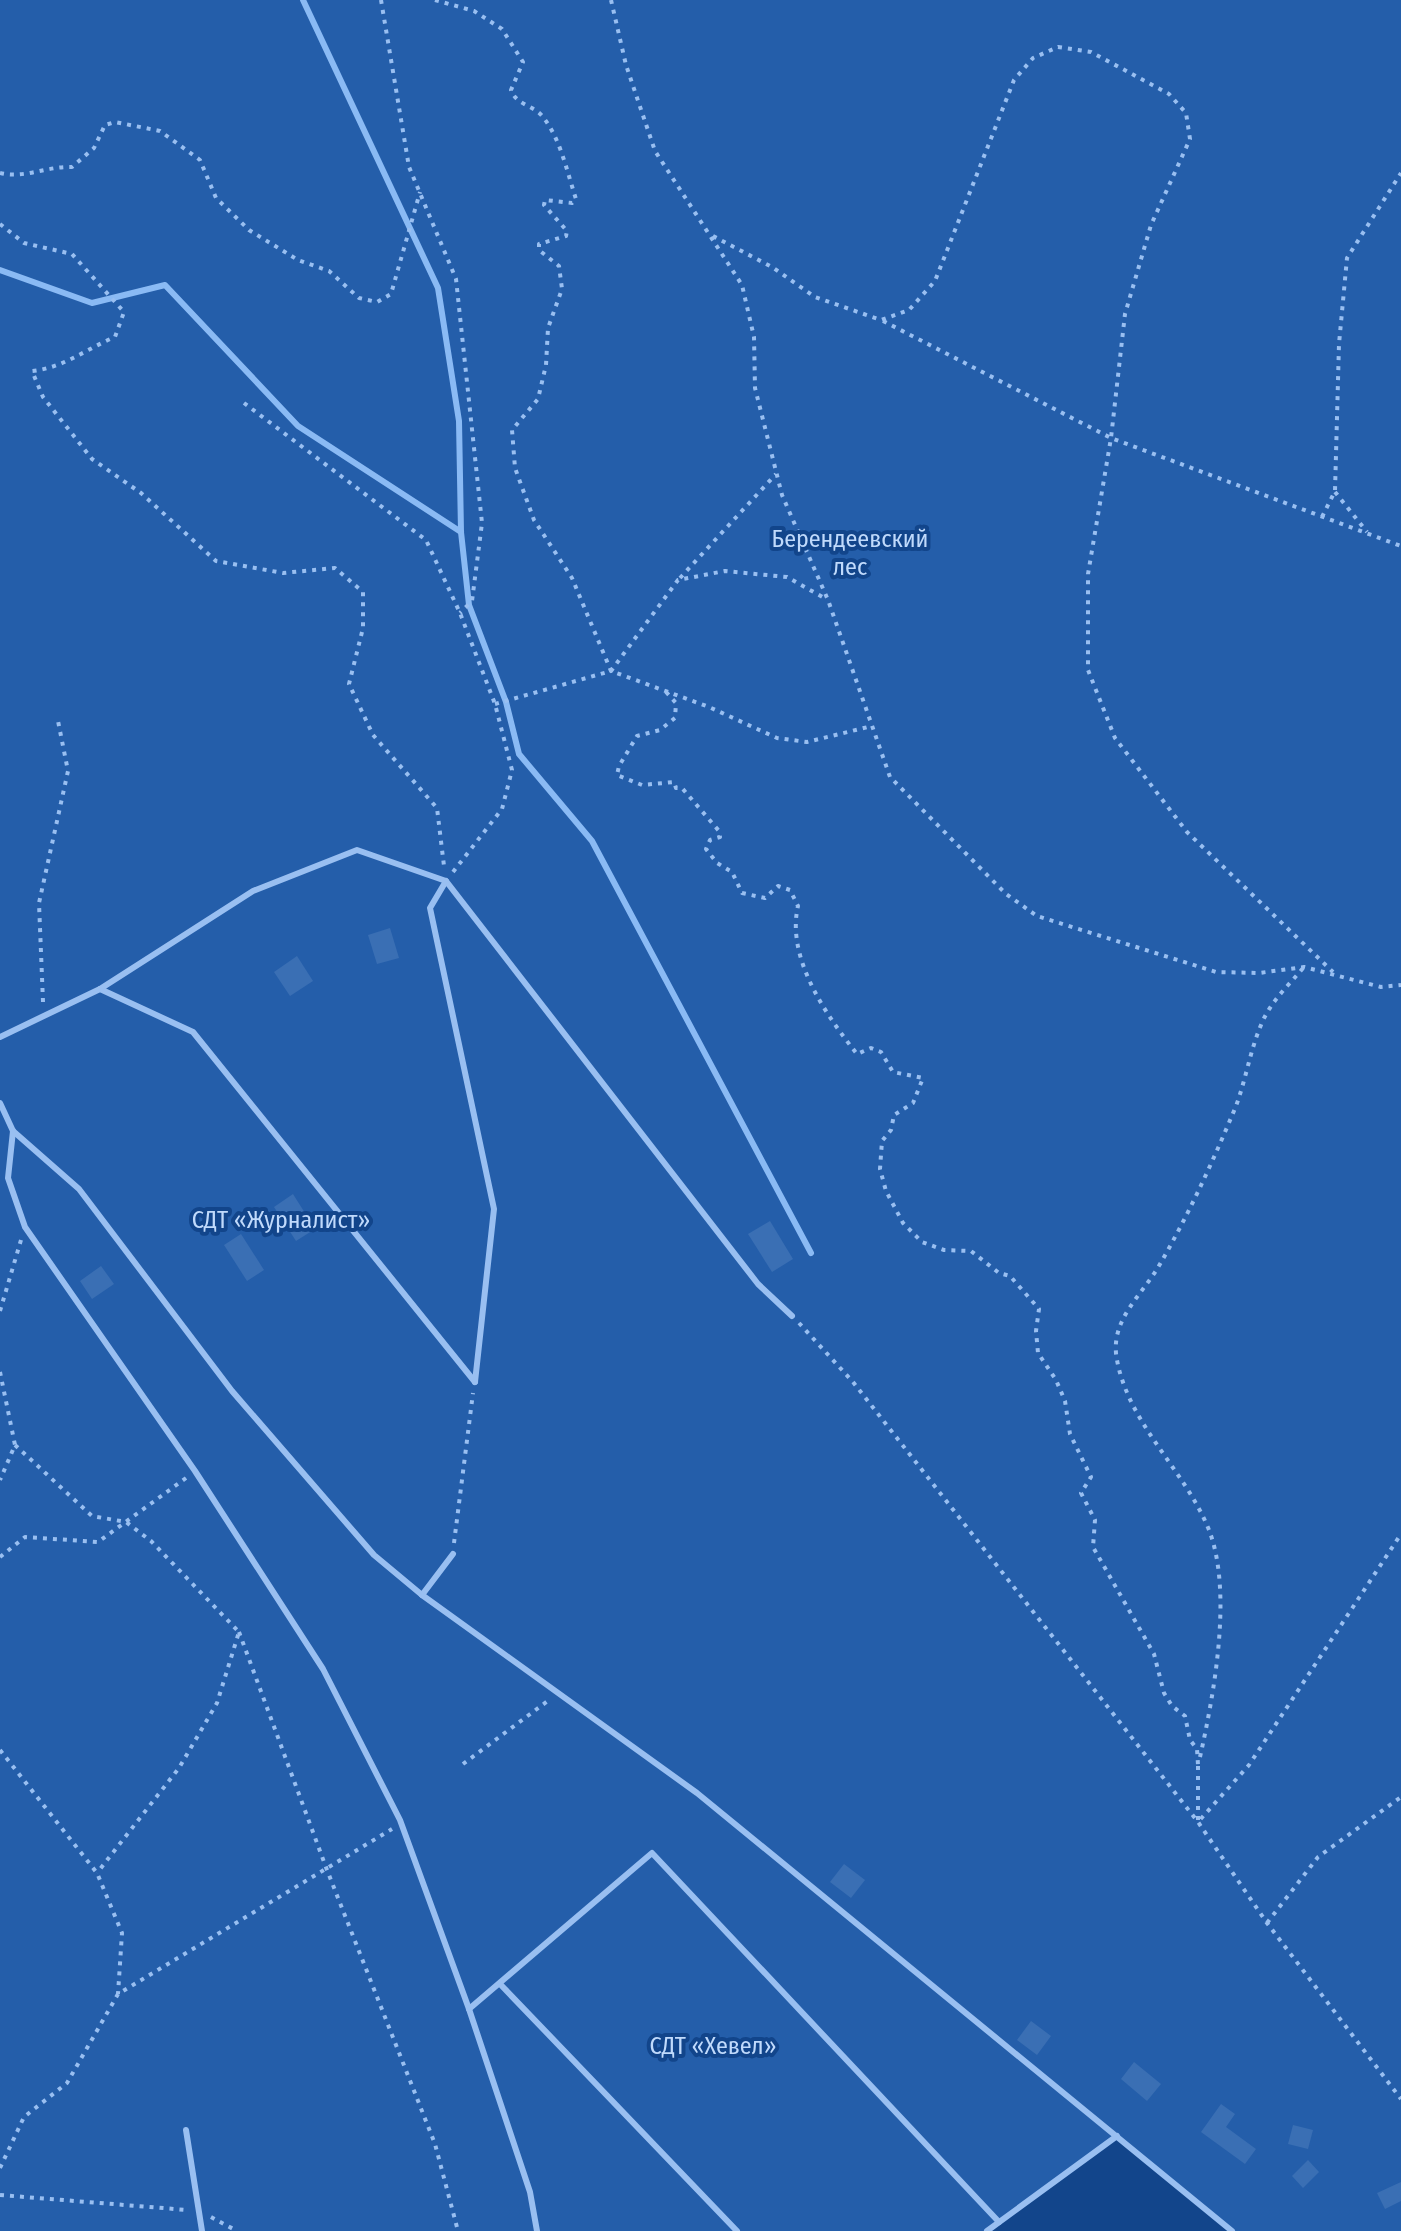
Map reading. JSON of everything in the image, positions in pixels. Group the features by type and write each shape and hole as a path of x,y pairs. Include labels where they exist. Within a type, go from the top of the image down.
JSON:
{"lane":[{"path":"0,1037 100,989 253,891 357,850 446,881 758,1284 792,1316"},
{"path":"446,881 430,908 494,1209 475,1382"},
{"path":"100,989 193,1032 475,1382"},
{"path":"0,1103 13,1131 79,1189 232,1391 374,1555 422,1595 697,1793 1232,2231"},
{"path":"13,1131 8,1178 25,1227 195,1471 323,1669 400,1820 469,2009 530,2192 537,2231"},
{"path":"422,1595 453,1554"},
{"path":"469,2009 501,1985 652,1853 999,2222"},
{"path":"501,1985 737,2231"},
{"path":"186,2130 202,2231"},
{"path":"987,2231 1117,2136"}],"path":[{"path":"381,0 409,167 456,279 482,523 472,601 460,613"},
{"path":"435,0 474,11 502,29 523,62 511,90 514,97 542,115 561,151 576,199 572,203 545,200 544,205 567,231 566,236 539,244 539,250 559,266 562,289 548,328 546,365 538,399 512,430 515,468 534,520 572,578 611,671"},
{"path":"611,0 626,65 655,151 742,285 754,337 755,388 782,495 828,600 890,777 1006,894 1037,916 1216,972 1259,973 1304,967 1333,972 1381,987 1401,985"},
{"path":"881,320 909,310 935,281 1014,80 1033,58 1058,47 1091,52 1169,94 1186,113 1190,139 1151,225 1125,314 1111,438 1088,574 1088,670 1115,738 1187,832 1333,972"},
{"path":"0,173 14,176 57,166 72,167 94,148 105,125 115,122 160,131 200,160 216,198 249,230 298,260 329,271 359,298 377,302 391,294 420,192"},
{"path":"1322,517 1335,491 1339,344 1347,258 1401,173"},
{"path":"0,224 24,243 72,254 124,312 115,337 82,351 57,369 32,371 43,397 92,459 141,493 216,561 283,573 335,568 363,592 363,628 349,684 373,735 437,808 446,881"},
{"path":"713,236 772,267 815,297 881,320 1111,438 1401,546"},
{"path":"244,403 426,540 460,613 495,704 512,770 502,809 446,881"},
{"path":"611,671 678,580 776,474"},
{"path":"1335,491 1369,534"},
{"path":"678,580 725,571 787,577 828,600"},
{"path":"495,704 611,671 777,738 807,742 872,726"},
{"path":"666,692 676,703 675,718 660,730 637,736 617,775 642,785 674,782 676,788 682,788 719,831 720,837 710,840 706,849 717,863 732,872 742,893 765,898 778,886 790,890 798,906 795,920 800,953 815,992 848,1042 857,1054 871,1048 881,1052 893,1072 923,1078 913,1103 894,1115 891,1130 882,1141 880,1169 886,1191 903,1223 922,1242 944,1250 971,1251 999,1273 1010,1276 1039,1309 1036,1331 1038,1353 1056,1380 1065,1401 1070,1434 1091,1477 1081,1493 1095,1520 1093,1547 1154,1654 1164,1693 1172,1706 1185,1716 1190,1740 1197,1749 1198,1822"},
{"path":"44,1016 39,903 68,771 58,721"},
{"path":"1198,1765 1219,1666 1217,1561 1208,1529 1128,1398 1117,1359 1116,1342 1122,1317 1159,1266 1215,1155 1237,1102 1261,1025 1272,1005 1304,967"},
{"path":"0,1311 25,1227"},
{"path":"792,1316 853,1382 1198,1822 1267,1923 1401,2099"},
{"path":"0,1372 15,1445 0,1480"},
{"path":"453,1554 475,1382"},
{"path":"15,1445 92,1516 126,1522 151,1541 239,1632 327,1870 435,2144 458,2231"},
{"path":"0,1557 25,1537 98,1542 195,1471"},
{"path":"1198,1822 1249,1765 1401,1534"},
{"path":"97,1873 179,1768 202,1729 217,1703 239,1632"},
{"path":"463,1764 557,1694"},
{"path":"0,1750 97,1873 122,1933 118,1994 67,2083 24,2117 0,2168"},
{"path":"1267,1923 1318,1857 1401,1797"},
{"path":"118,1994 386,1836 400,1820"},
{"path":"0,2195 199,2211 237,2231"}],"green space":[{"name":"Берендеевский лес","path":"0,0 1401,0 1401,2231 1232,2231 1117,2136 987,2231 0,2231"}],"building":[{"path":"390,928 399,958 377,964 368,935"},
{"path":"297,956 313,981 290,996 274,972"},
{"path":"293,1194 315,1229 296,1241 274,1207"},
{"path":"770,1221 793,1259 772,1272 748,1234"},
{"path":"241,1234 264,1270 247,1281 224,1245"},
{"path":"101,1266 114,1284 92,1299 80,1281"},
{"path":"844,1864 865,1880 851,1898 830,1882"},
{"path":"1031,2021 1051,2036 1037,2055 1017,2040"},
{"path":"1134,2062 1161,2084 1147,2101 1121,2079"},
{"path":"1221,2104 1235,2114 1226,2127 1256,2149 1245,2164 1201,2132"},
{"path":"1293,2125 1313,2130 1308,2149 1288,2144"},
{"path":"1308,2160 1319,2172 1303,2188 1292,2176"},
{"path":"1401,2182 1401,2201 1385,2209 1377,2193"}],"waterway":[{"path":"303,0 438,288 459,421 461,532 469,605 506,702 519,754 592,841 811,1253"},
{"path":"0,270 92,303 165,285 298,426 461,532"}],"park label":[{"name":"СДТ «Журналист»","path":"281,1220"},
{"name":"СДТ «Хевел»","path":"713,2046"}]}
